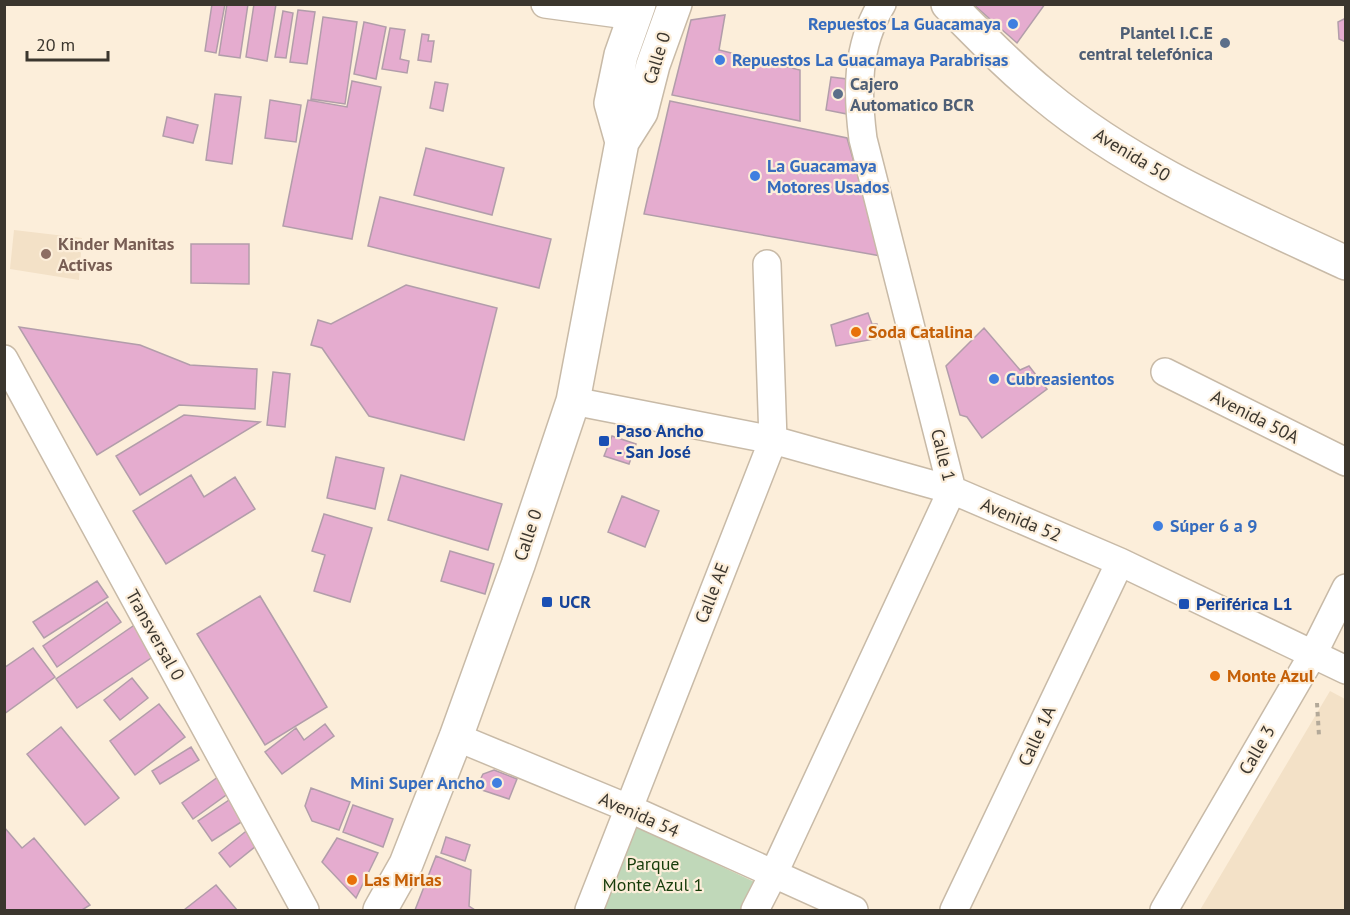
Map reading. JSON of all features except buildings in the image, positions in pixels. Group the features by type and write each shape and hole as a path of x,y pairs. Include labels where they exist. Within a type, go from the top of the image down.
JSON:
{"main road":[{"name":"Avenida 50","path":"948,4 1043,95 1092,131 1160,174 1346,262"},
{"name":"Calle 0","path":"622,142 611,103 621,55 636,10"},
{"name":"Calle 0","path":"380,910 406,864 456,737 518,566 573,401 622,142 641,112 653,65 677,12"}],"street":[{"path":"545,4 636,10"},
{"name":"Calle 1","path":"755,910 952,490 863,139 858,103 860,59 876,14 882,4"},
{"name":"Calle AE","path":"589,910 773,440 767,264"},
{"name":"Transversal 0","path":"4,359 305,910"},
{"name":"Avenida 50A","path":"1165,372 1346,462"},
{"name":"Avenida 52","path":"573,401 773,440 952,490 1120,562 1346,670"},
{"name":"Calle 1A","path":"954,910 1120,562"},
{"name":"Calle 3","path":"1164,910 1313,654 1346,588"},
{"name":"Avenida 54","path":"456,737 628,808 854,910"}],"path":[{"path":"1316,693 1319,736"}],"shaded area":[{"name":"Kinder Manitas Activas","path":"14,230 82,238 79,280 10,269"},
{"path":"1330,691 1345,699 1345,910 1200,910"}],"green space":[{"name":"Parque Monte Azul 1","path":"635,826 761,885 747,910 598,910"}],"place":[{"name":"Repuestos La Guacamaya","path":"1013,24"},
{"name":"Plantel I.C.E central telefónica","path":"1225,43"},
{"name":"Repuestos La Guacamaya Parabrisas","path":"720,60"},
{"name":"Cajero Automatico BCR","path":"838,94"},
{"name":"La Guacamaya Motores Usados","path":"755,176"},
{"name":"Kinder Manitas Activas","path":"46,254"},
{"name":"Soda Catalina","path":"856,332"},
{"name":"Cubreasientos","path":"994,379"},
{"name":"Paso Ancho - San José","path":"604,441"},
{"name":"Súper 6 a 9","path":"1158,526"},
{"name":"UCR","path":"547,602"},
{"name":"Periférica L1","path":"1184,604"},
{"name":"Monte Azul","path":"1215,676"},
{"name":"Mini Super Ancho","path":"497,783"},
{"name":"Las Mirlas","path":"352,880"}]}
